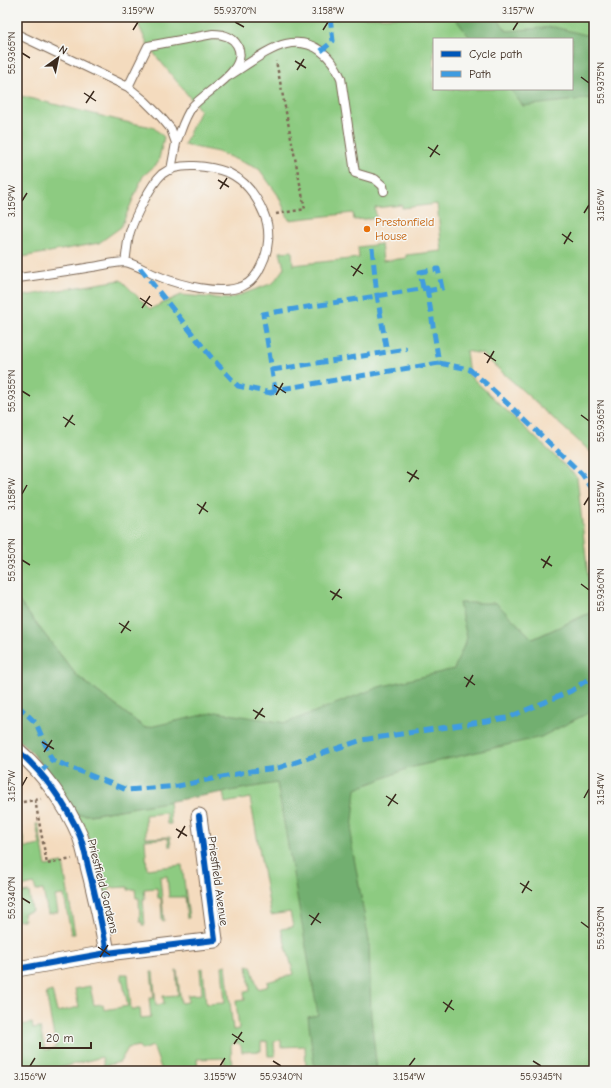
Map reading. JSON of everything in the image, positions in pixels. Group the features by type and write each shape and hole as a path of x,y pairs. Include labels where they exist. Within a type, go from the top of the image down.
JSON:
{"street":[{"name":"Priestfield Gardens","path":"17,750 32,763 58,797 80,837 86,856 107,953"},
{"name":"Priestfield Avenue","path":"17,969 107,953 215,940 199,816"}],"lane":[{"path":"17,34 128,87 160,116 171,129 176,143"},
{"path":"128,87 148,46 213,34 223,34 233,40 238,46 240,55 238,64 227,77"},
{"path":"171,170 176,143 186,116 201,98 227,77 274,48 287,44 302,43 314,47 329,57 336,67 341,78 355,173 375,179 384,186 384,191"},
{"path":"17,278 125,262 158,276 194,287 231,290 243,286 253,280 264,262 268,241 267,227 264,216 257,200 249,189 240,180 230,174 211,167 196,166 171,170 162,174 143,203 130,231 125,262"}],"path":[{"path":"264,216 306,209 274,48"},
{"path":"17,803 58,797"},
{"path":"35,800 47,864 86,856"}],"green space":[{"path":"135,17 594,17 594,455 482,354 466,351 469,375 577,477 592,612 533,639 454,669 286,723 145,728 77,676 17,599 17,297 121,280 150,309 181,295 229,299 273,283 284,268 280,252 292,251 293,265 359,258 358,247 381,244 383,261 406,258 406,255 442,251 437,204 402,208 402,205 375,208 376,218 354,220 353,213 289,220 278,195 259,169 218,152 184,145 200,110 148,46"},
{"path":"454,17 496,17 507,31 554,27 594,37 594,98 523,106 511,90 573,90 573,38 470,38"},
{"path":"17,95 126,122 153,127 164,137 158,163 143,176 121,227 99,243 17,258"},
{"path":"17,599 77,676 145,728 216,712 286,723 379,687 454,669 467,638 459,603 496,603 533,639 594,611 594,710 541,737 409,768 356,789 351,841 369,941 371,1016 377,1071 315,1071 308,1017 318,1015 277,783 90,815 75,814 34,755 17,738"},
{"path":"594,654 594,1071 315,1071 314,1068 306,1068 305,1046 281,1047 281,1040 274,1041 275,1056 268,1056 267,1041 261,1042 261,1051 242,1052 241,1046 238,1043 234,1043 231,1046 232,1071 225,1071 224,1058 197,1059 198,1071 162,1071 153,1046 141,1050 139,1046 128,1048 120,1062 104,1066 102,1057 52,1071 17,1071 17,996 23,1025 32,1023 33,1029 40,1028 45,1050 56,1048 46,993 52,991 57,1012 79,1007 75,989 90,986 94,1005 103,1004 104,1010 128,1006 121,974 128,974 131,1009 140,1009 141,1018 151,1017 149,998 154,998 151,972 153,972 156,1005 164,1004 163,996 178,995 176,970 181,1003 188,1002 188,995 202,994 200,969 203,968 206,1004 225,1003 222,966 226,965 233,1030 239,1029 236,1001 245,1000 244,992 250,991 247,965 251,966 258,989 268,986 267,982 294,974 281,929 293,927 290,912 271,915 250,798 225,803 223,792 277,782"},
{"path":"169,801 171,824 167,824 166,813 145,815 146,838 170,837 171,846 169,846 168,838 145,840 147,869 182,865 189,918 187,918 185,897 169,897 167,876 160,877 164,921 162,921 161,898 158,898 157,888 144,889 145,899 143,899 145,925 142,925 142,922 140,922 139,898 136,898 135,889 128,890 128,887 109,888 111,925 92,847 87,833 75,814 90,815"},
{"path":"17,823 19,823 21,827 25,848 40,845 36,824 38,824 46,866 63,863 75,934 71,934 64,895 55,896 58,912 48,914 43,890 36,891 34,884 21,887 22,893 29,892 32,911 23,913 24,920 17,921 17,857 23,855"}],"marked path":[{"path":"321,51 333,41 330,17"},
{"path":"372,248 377,295 387,352"},
{"path":"140,268 211,357 238,386 271,393 275,390"},
{"path":"423,288 420,272 438,269 442,288 427,291"},
{"path":"427,288 439,363 275,390 263,314 427,288"},
{"path":"272,370 407,349"},
{"path":"439,363 469,369 582,474 594,491"},
{"path":"17,705 36,723 52,760 127,790 178,786 251,771 278,768 362,740 507,718 571,691 594,675"},
{"path":"40,773 52,760"}],"cycle path":[{"path":"17,750 36,768 53,789 75,824 85,852 98,906 107,953"},
{"path":"17,969 107,953 215,940 199,816"}],"place":[{"name":"Prestonfield House","path":"367,229"}]}
